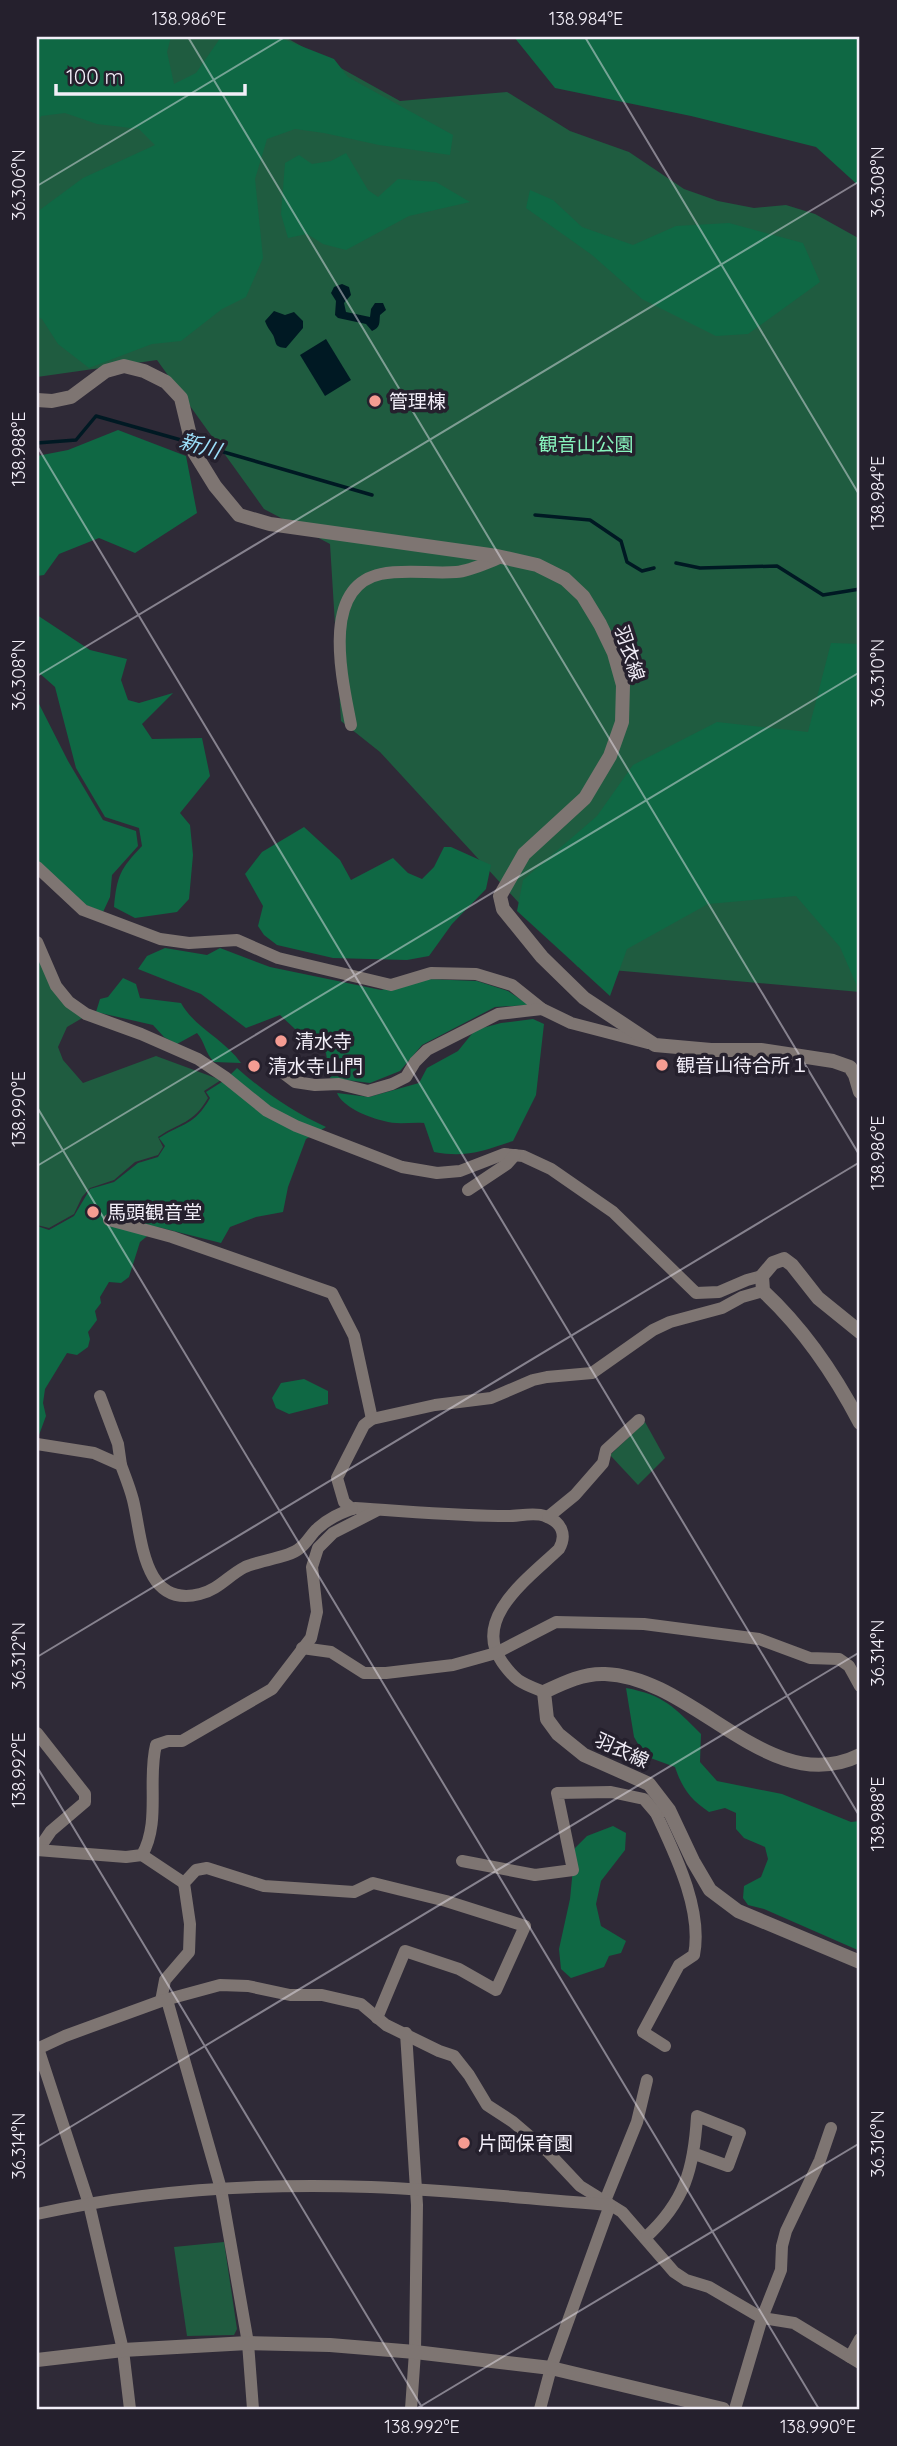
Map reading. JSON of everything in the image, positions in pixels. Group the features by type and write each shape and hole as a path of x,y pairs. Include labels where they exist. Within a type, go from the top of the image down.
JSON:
{"street":[{"name":"羽衣線","path":"37,400 52,401 71,397 106,371 124,366 144,371 166,382 181,398 194,452 215,486 239,515 270,524 502,557 537,565 565,579 583,596 614,653 623,685 622,722 610,756 585,798 524,854 500,896 503,909 542,957 584,998 655,1045 769,1051 833,1061 858,1072 860,1092"},
{"path":"351,725 340,662 341,618 346,603 362,580 382,573 459,572 502,557"},
{"path":"37,867 83,910 160,939 189,943 237,940 278,958 391,985 431,973 476,974 512,985 542,1009 571,1023 655,1045"},
{"path":"37,942 56,986 69,1002 86,1014 198,1059 267,1111 296,1126 402,1167 437,1173 460,1171 504,1154 523,1156 551,1169 613,1212 696,1293 719,1292 747,1280 763,1284 814,1345 860,1423"},
{"path":"278,1069 295,1082 339,1084 368,1091 406,1077 415,1062 427,1050 498,1014 542,1009"},
{"path":"468,1190 507,1164 514,1155"},
{"path":"109,1220 172,1237 332,1293 354,1336 372,1419"},
{"path":"352,1509 344,1502 337,1478 364,1425 372,1419 435,1405 491,1398 533,1380 547,1377 592,1373 662,1326 722,1308 742,1297 763,1284 773,1263 784,1259 818,1298 860,1332"},
{"path":"100,1396 118,1444 121,1465 133,1500 144,1560 157,1581 175,1595 186,1597 202,1594 217,1588 245,1567 300,1550 318,1528 344,1511 352,1509 543,1515 557,1522 564,1532 564,1541 495,1619 493,1643 496,1653 513,1678 544,1692 568,1680 604,1674 646,1683 676,1697 770,1754 795,1763 827,1766 860,1755"},
{"path":"548,1517 575,1495 603,1462 606,1450 639,1420"},
{"path":"37,1444 94,1453 121,1465"},
{"path":"142,1855 151,1829 152,1759 156,1745 168,1741 182,1741 272,1689 310,1638 317,1612 312,1567 318,1548 333,1533 379,1509"},
{"path":"302,1648 331,1652 364,1674 453,1665 496,1653 555,1622 644,1624 759,1639 810,1658 839,1660 849,1666 860,1685"},
{"name":"羽衣線","path":"544,1692 547,1719 558,1734 584,1755 649,1784 710,1891 738,1910 860,1962"},
{"path":"37,1733 85,1794 85,1802 51,1831 37,1850"},
{"path":"462,1861 535,1875 573,1870 557,1793 611,1792 644,1799 663,1811 698,1937 694,1955 679,1965 643,2032 665,2046"},
{"path":"37,1850 126,1857 142,1855 184,1883 190,1924 189,1952 166,1980 164,2001 221,2189 248,2343 254,2409"},
{"path":"184,1883 196,1870 207,1868 264,1886 354,1892 373,1883 446,1901 526,1926 496,1990 459,1969 405,1951 377,2018"},
{"path":"130,2409 123,2350 89,2204 37,2049 65,2036 164,2001 220,1985 248,1986 290,1995 322,1996 360,2004 386,2025 454,2056 487,2105 513,2122 548,2152 580,2186 622,2211 674,2272 686,2280 709,2287 762,2318 794,2323 855,2360 860,2339"},
{"path":"405,2033 416,2189 415,2351 411,2409"},
{"path":"540,2409 551,2368 637,2122 647,2080"},
{"path":"645,2238 664,2221 676,2203 695,2154 697,2116 740,2133 728,2166 695,2154"},
{"path":"735,2409 762,2318 781,2270 786,2231 820,2160 831,2128"},
{"path":"37,2214 89,2204 221,2189 416,2189 607,2203"},
{"path":"37,2360 123,2350 248,2343 415,2351 551,2368 723,2409"}],"green space":[{"name":"観音山公園","path":"37,37 285,37 400,101 507,92 570,131 629,152 684,189 718,201 754,208 786,205 815,214 860,239 860,992 578,967 380,752 341,721 330,544 264,509 157,360 37,377"},
{"path":"37,37 171,37 167,52 174,84 196,73 221,37 278,37 334,59 348,77 453,135 450,155 295,129 267,139 255,179 263,258 246,297 222,309 181,341 152,344 89,368 58,344 42,319 37,317 37,212 83,178 155,145 139,129 97,124 65,113 41,116 37,124"},
{"path":"514,37 860,37 860,187 816,147 691,116 555,88"},
{"path":"346,153 368,190 378,197 398,179 436,182 470,202 409,216 346,250 323,244 307,234 288,238 281,214 285,163 299,155 312,164 331,161"},
{"path":"530,190 553,200 582,227 633,245 676,226 729,223 803,243 820,282 748,334 716,336 642,299 592,255 526,208"},
{"path":"118,430 186,456 197,513 135,553 99,538 59,554 44,575 37,576 37,456 68,450"},
{"path":"37,615 90,650 127,659 121,680 128,700 139,703 173,693 142,724 152,739 202,738 210,776 180,813 190,825 193,855 189,899 177,912 135,918 114,907 121,874 142,846 139,828 105,817 76,768 55,687 37,671"},
{"path":"831,643 860,644 860,993 840,947 796,896 708,904 627,949 610,996 517,911 523,880 597,816 633,765 717,722 808,732"},
{"path":"37,700 68,761 103,820 136,831 138,846 112,875 110,897 103,912 86,905 37,860"},
{"path":"304,827 340,860 351,880 393,858 408,873 422,879 434,867 444,847 451,847 491,865 486,889 452,924 429,956 407,960 333,958 277,945 264,935 258,926 263,906 245,874 262,852"},
{"path":"37,948 84,1017 67,1027 58,1047 63,1060 83,1083 156,1056 221,1080 204,1091 208,1098 197,1113 158,1137 163,1147 158,1155 135,1162 114,1180 90,1188 74,1214 49,1228 37,1225"},
{"path":"165,948 207,955 220,948 270,967 381,990 426,979 477,981 508,991 529,1005 495,1007 422,1045 400,1071 370,1083 330,1078 326,1053 310,1043 280,1015 246,1028 201,994 138,969 147,956"},
{"path":"123,978 136,984 140,998 181,1003 193,1019 241,1063 214,1062 197,1033 177,1044 164,1037 153,1025 96,1012 100,999 108,997"},
{"path":"533,1019 544,1024 536,1095 513,1141 465,1154 434,1152 424,1123 393,1123 371,1117 344,1103 337,1093 369,1097 419,1083 427,1068 458,1051 475,1030"},
{"path":"237,1068 279,1101 326,1127 306,1139 288,1187 283,1212 256,1217 230,1227 221,1243 158,1227 140,1242 129,1277 121,1283 109,1282 100,1297 101,1303 95,1311 97,1320 88,1332 88,1347 77,1355 67,1353 45,1389 43,1403 46,1416 39,1435 37,1434 37,1226 49,1230 74,1216 90,1189 114,1182 138,1163 158,1157 165,1146 159,1138 199,1114 210,1098 206,1092 225,1080"},
{"path":"304,1379 328,1391 328,1404 289,1414 276,1408 272,1398 281,1383"},
{"path":"645,1422 665,1458 638,1485 610,1455"},
{"path":"626,1688 650,1694 668,1704 701,1734 700,1762 717,1781 782,1794 851,1822 860,1821 860,1951 764,1909 748,1905 743,1898 744,1886 761,1877 768,1859 765,1847 744,1838 736,1829 736,1813 725,1808 709,1812 688,1792 675,1767 645,1756 634,1737"},
{"path":"613,1826 626,1833 625,1850 601,1881 596,1904 601,1926 626,1941 621,1953 609,1956 604,1967 571,1978 561,1969 559,1949 570,1899 575,1848 587,1836"},
{"path":"224,2242 237,2329 234,2335 187,2336 174,2247"}],"water":[{"path":"342,284 349,287 351,295 344,303 346,312 370,317 375,303 383,303 386,310 380,315 377,328 372,331 366,324 335,315 336,301 331,293 334,287"},
{"path":"274,311 285,315 294,312 303,321 303,328 286,348 276,344 265,321"},
{"path":"326,339 351,380 325,396 300,355"}],"waterway":[{"name":"新川","path":"37,443 76,440 96,416 188,442"},
{"name":"新川","path":"196,444 372,495"},
{"path":"535,515 590,520 621,541 627,562 642,571 654,568"},
{"path":"676,563 700,568 777,566 823,595 860,589"}],"place":[{"name":"管理棟","path":"375,401"},
{"name":"清水寺","path":"281,1041"},
{"name":"観音山待合所１","path":"662,1065"},
{"name":"清水寺山門","path":"254,1066"},
{"name":"馬頭観音堂","path":"93,1212"},
{"name":"片岡保育園","path":"464,2143"}]}
